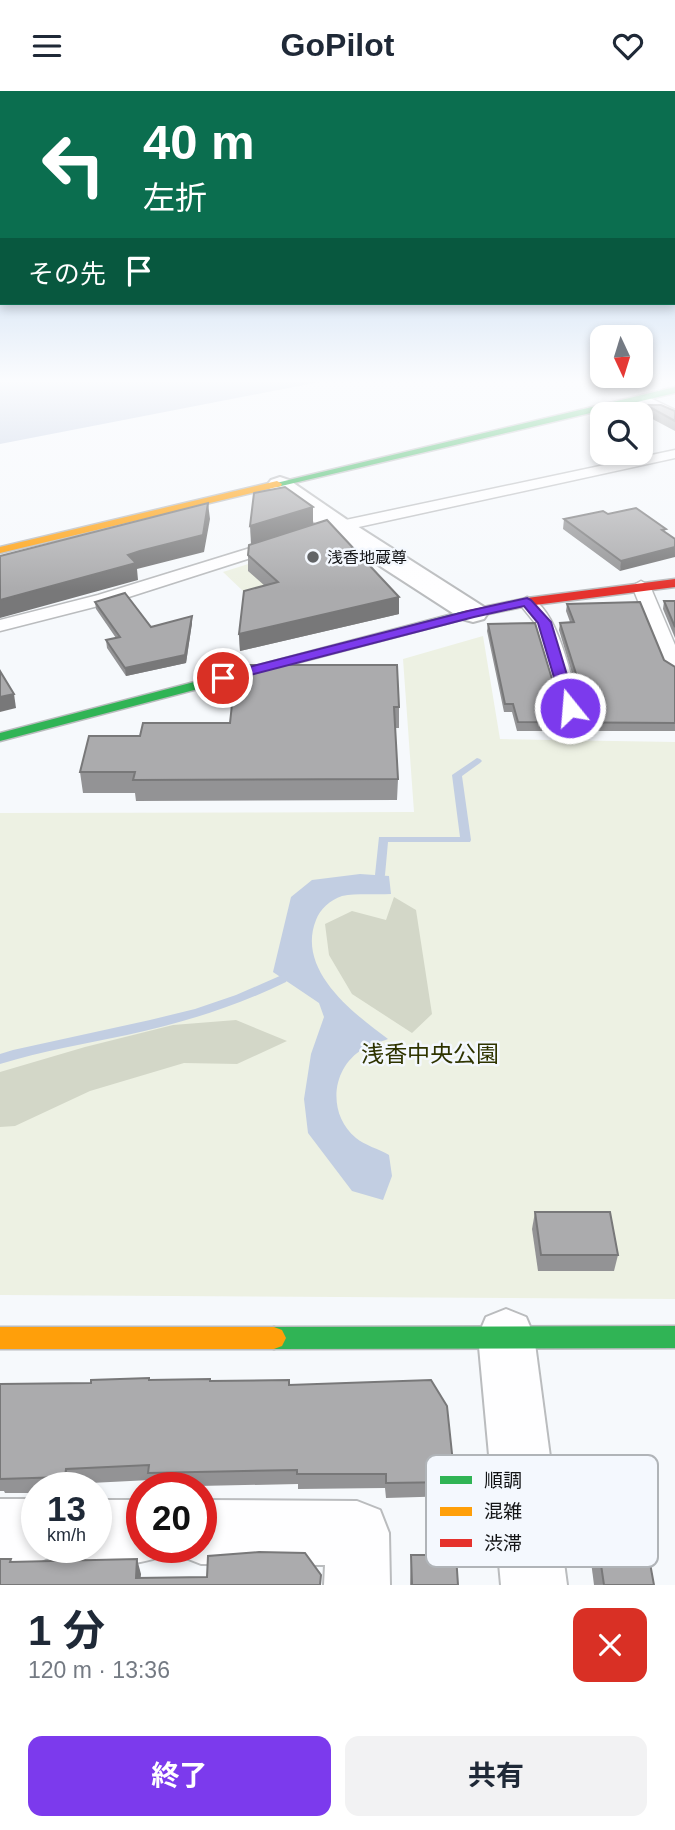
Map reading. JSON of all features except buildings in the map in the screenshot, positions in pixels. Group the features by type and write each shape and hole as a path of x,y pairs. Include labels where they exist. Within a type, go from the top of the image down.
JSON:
{"street":[{"path":"0,550 421,452"},
{"path":"280,485 336,525 473,613"},
{"path":"0,737 473,613 527,602 663,583"},
{"path":"506,1336 519,1455"},
{"path":"0,1338 675,1337"},
{"path":"0,1531 21,1531"},
{"path":"217,1532 357,1533 357,1585"},
{"path":"532,1567 534,1585"}],"lane":[{"path":"0,626 104,599 336,525 675,454"},
{"path":"663,583 675,667"},
{"path":"527,602 544,622 570,708"}],"green space":[{"path":"298,548 354,569 244,592 223,572"},
{"name":"浅香中央公園","path":"483,636 500,739 675,742 675,1299 0,1295 0,813 414,812 403,659"},
{"path":"394,897 416,910 432,1014 412,1033 352,994 329,955 325,924 352,911 386,920"},
{"path":"236,1020 287,1041 237,1064 184,1063 90,1091 15,1126 0,1127 0,1072 173,1025"}],"water":[{"path":"360,874 389,876 391,894 348,895 333,900 318,916 312,938 314,956 331,989 388,1039 352,1057 339,1079 337,1092 340,1117 347,1128 359,1140 389,1155 392,1176 383,1200 352,1191 308,1133 304,1099 311,1054 324,1017 319,1003 273,972 291,897 312,880"}],"waterway":[{"path":"380,875 383,839 466,840 457,775 477,761"},
{"path":"0,1059 195,1013 240,998 282,979"}],"traffic: fast":[{"path":"277,484 414,452"},
{"path":"0,737 464,615"},
{"path":"274,1338 675,1337"}],"traffic: slow":[{"path":"0,550 277,484"},
{"path":"0,1338 274,1338"}],"traffic: jam":[{"path":"464,615 527,602 675,583"}],"place":[{"name":"浅香地蔵尊","path":"313,557"}],"route":[{"path":"223,678 473,613 527,602 544,622 570,708"}]}
